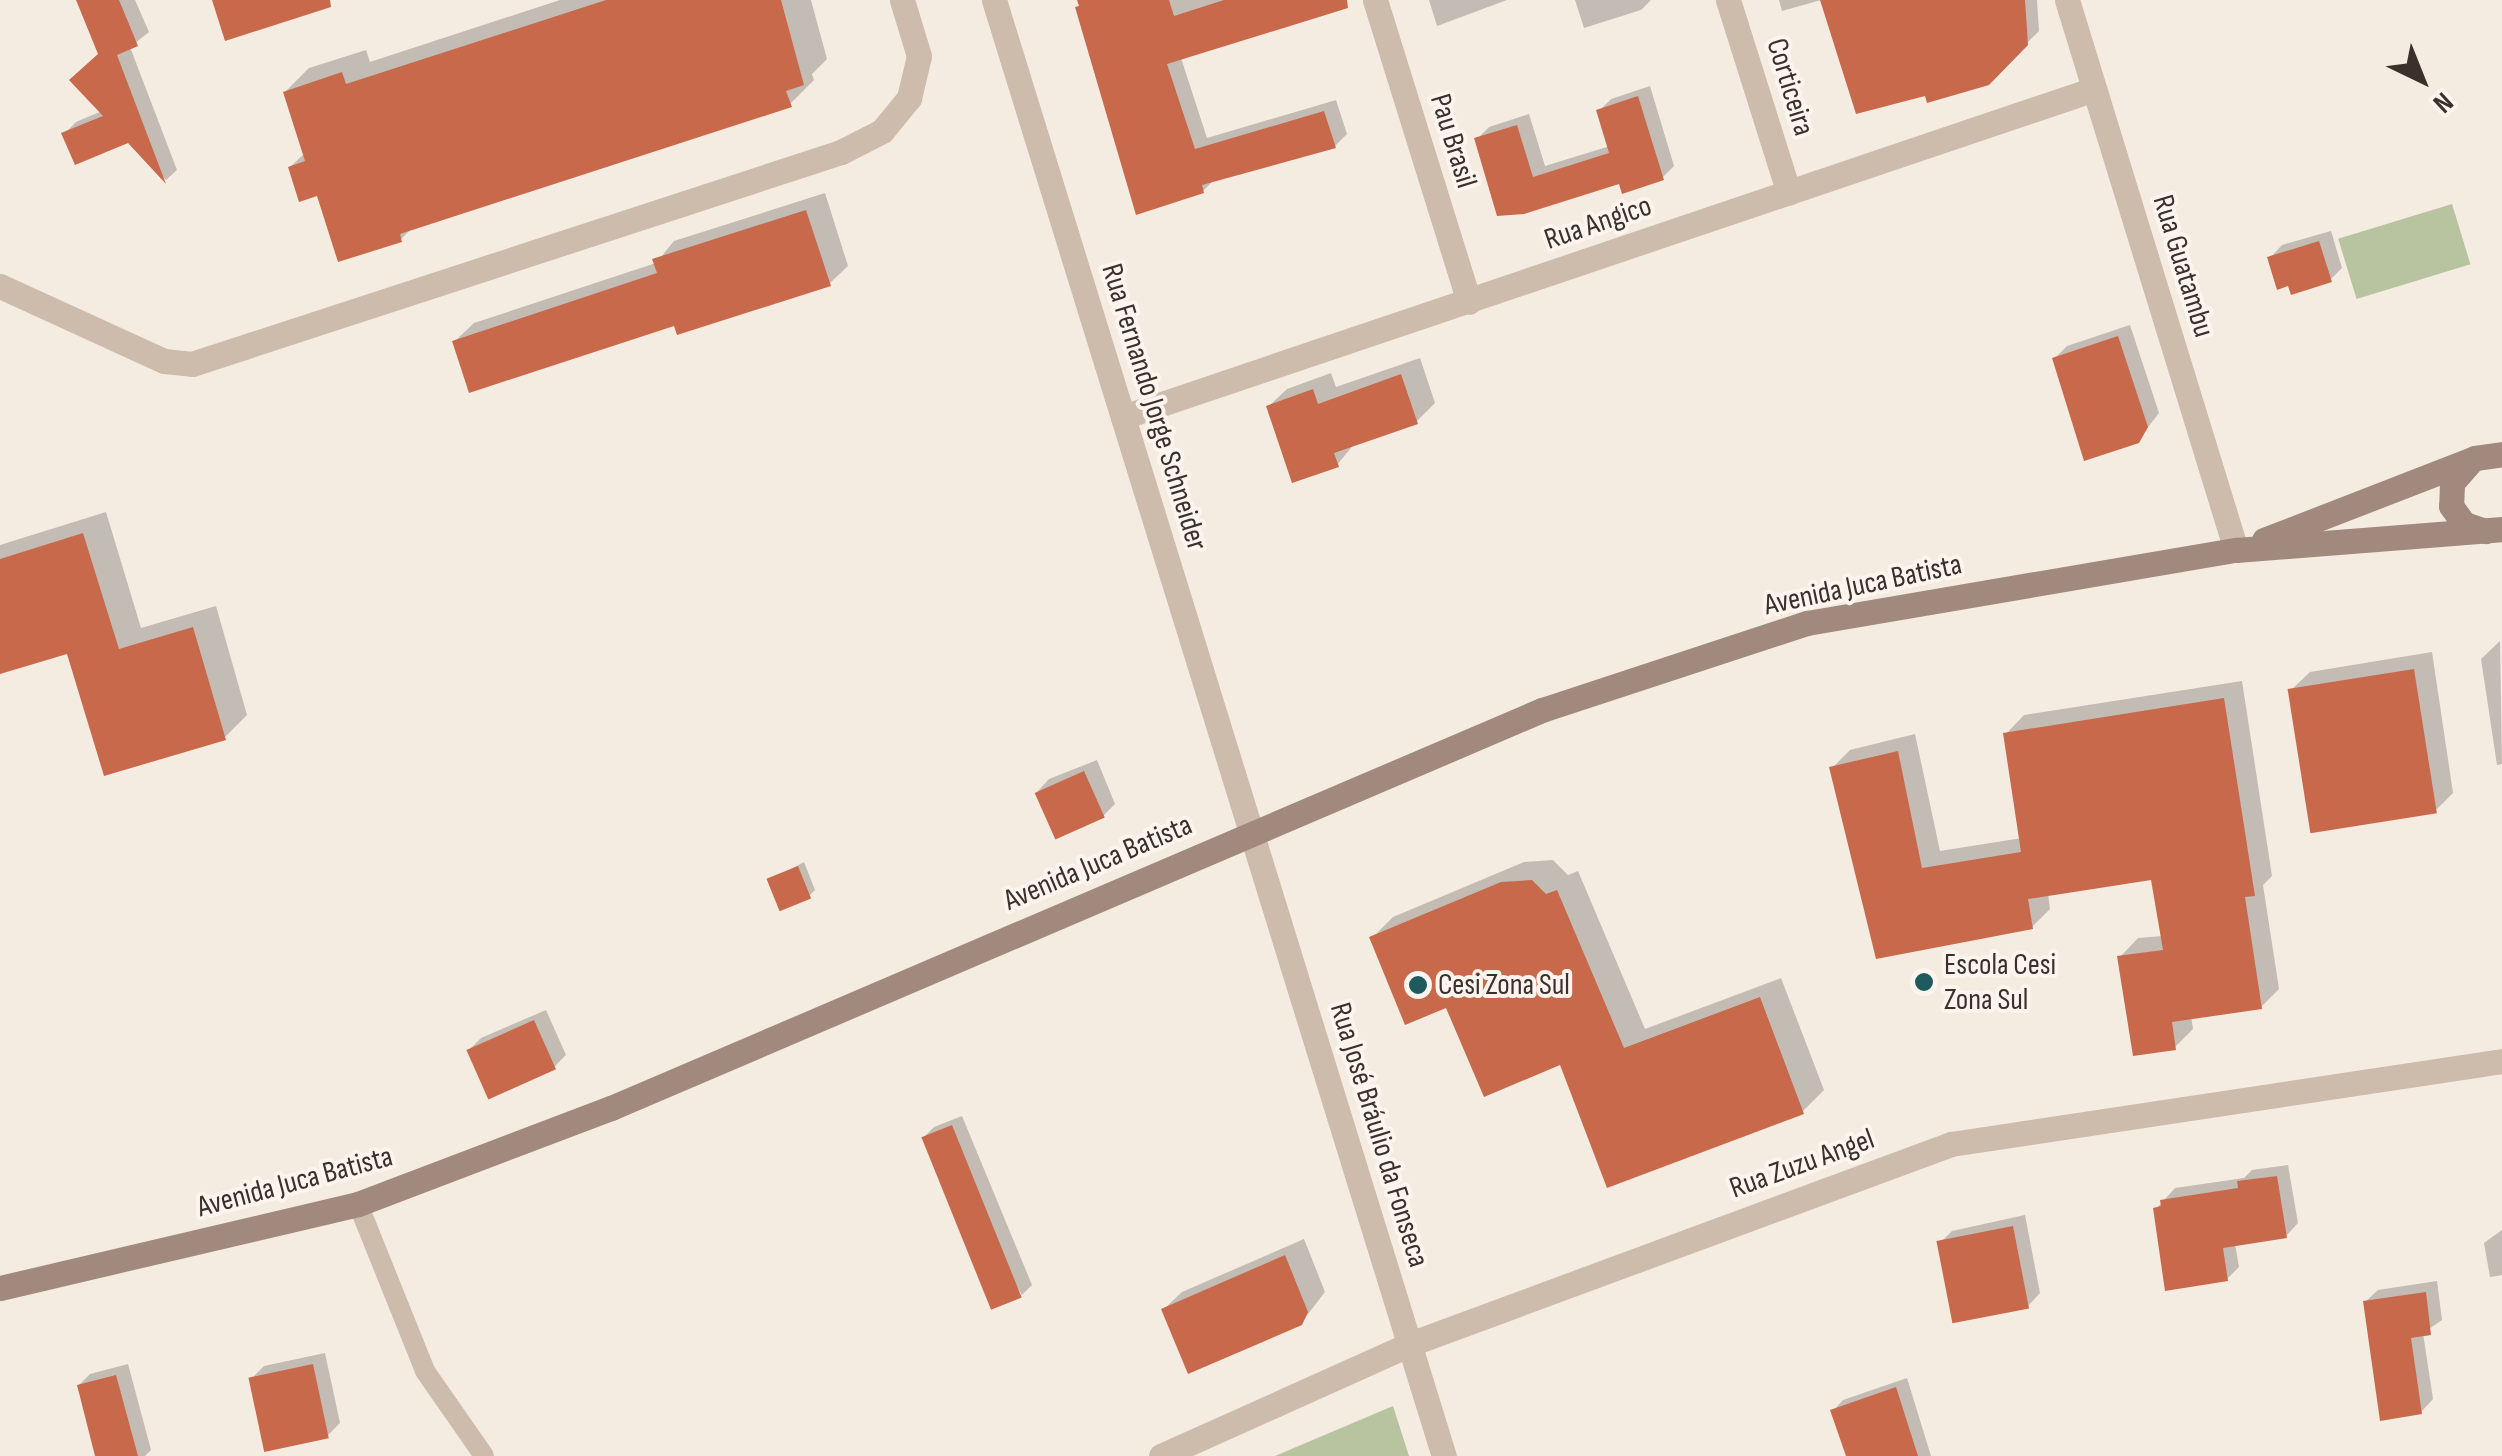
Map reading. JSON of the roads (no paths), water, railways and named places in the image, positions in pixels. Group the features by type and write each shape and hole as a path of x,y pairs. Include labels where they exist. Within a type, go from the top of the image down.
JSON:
{"main road":[{"name":"Avenida Juca Batista","path":"2236,550 2476,458 2502,454"},
{"path":"2476,458 2457,472 2450,506 2464,524 2495,530"},
{"name":"Avenida Juca Batista","path":"0,1288 358,1204 611,1108 1542,710 1806,623 2236,550 2495,530"}],"street":[{"path":"0,286 164,361 192,364 841,152 882,131 909,98 919,56 902,0"},
{"name":"Rua Fernando Jorge Schneider","path":"994,0 1252,833"},
{"name":"Pau Brasil","path":"1374,0 1468,302"},
{"name":"Corticeira","path":"1728,0 1788,193"},
{"name":"Rua Guatambu","path":"2067,0 2236,550"},
{"name":"Rua Angico","path":"1123,417 2094,88"},
{"name":"Rua José Bráulio da Fonseca","path":"1252,833 1444,1456"},
{"name":"Rua Zuzu Angel","path":"1161,1456 1410,1344 1951,1144 2502,1061"}],"lane":[{"path":"358,1204 425,1371 484,1456"}],"place":[{"name":"Escola Cesi Zona Sul","path":"1924,982"},
{"name":"Cesi Zona Sul","path":"1418,985"}]}
